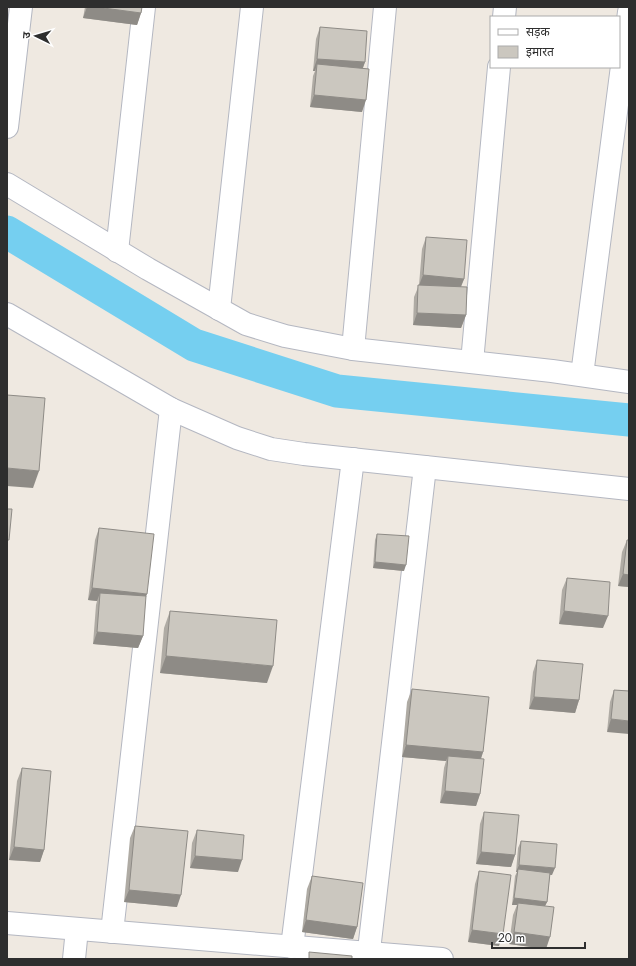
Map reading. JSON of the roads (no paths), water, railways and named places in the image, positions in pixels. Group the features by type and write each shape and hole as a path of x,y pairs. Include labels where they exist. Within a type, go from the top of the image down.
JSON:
{"street":[{"path":"7,127 21,7"},
{"path":"117,251 144,7"},
{"path":"219,309 252,7"},
{"path":"353,349 385,7"},
{"path":"582,374 629,12"},
{"path":"472,362 499,68"},
{"path":"7,184 117,251 246,324 285,336 353,349 582,374 629,382"},
{"path":"7,314 171,409 237,438 271,449 304,454 629,489"},
{"path":"112,932 171,409"},
{"path":"292,947 352,459"},
{"path":"368,956 425,467"},
{"path":"7,923 112,932 226,950 292,947 368,956 442,959"},
{"path":"74,959 77,929"}],"waterway":[{"path":"7,232 194,345 337,391 629,420"}]}
